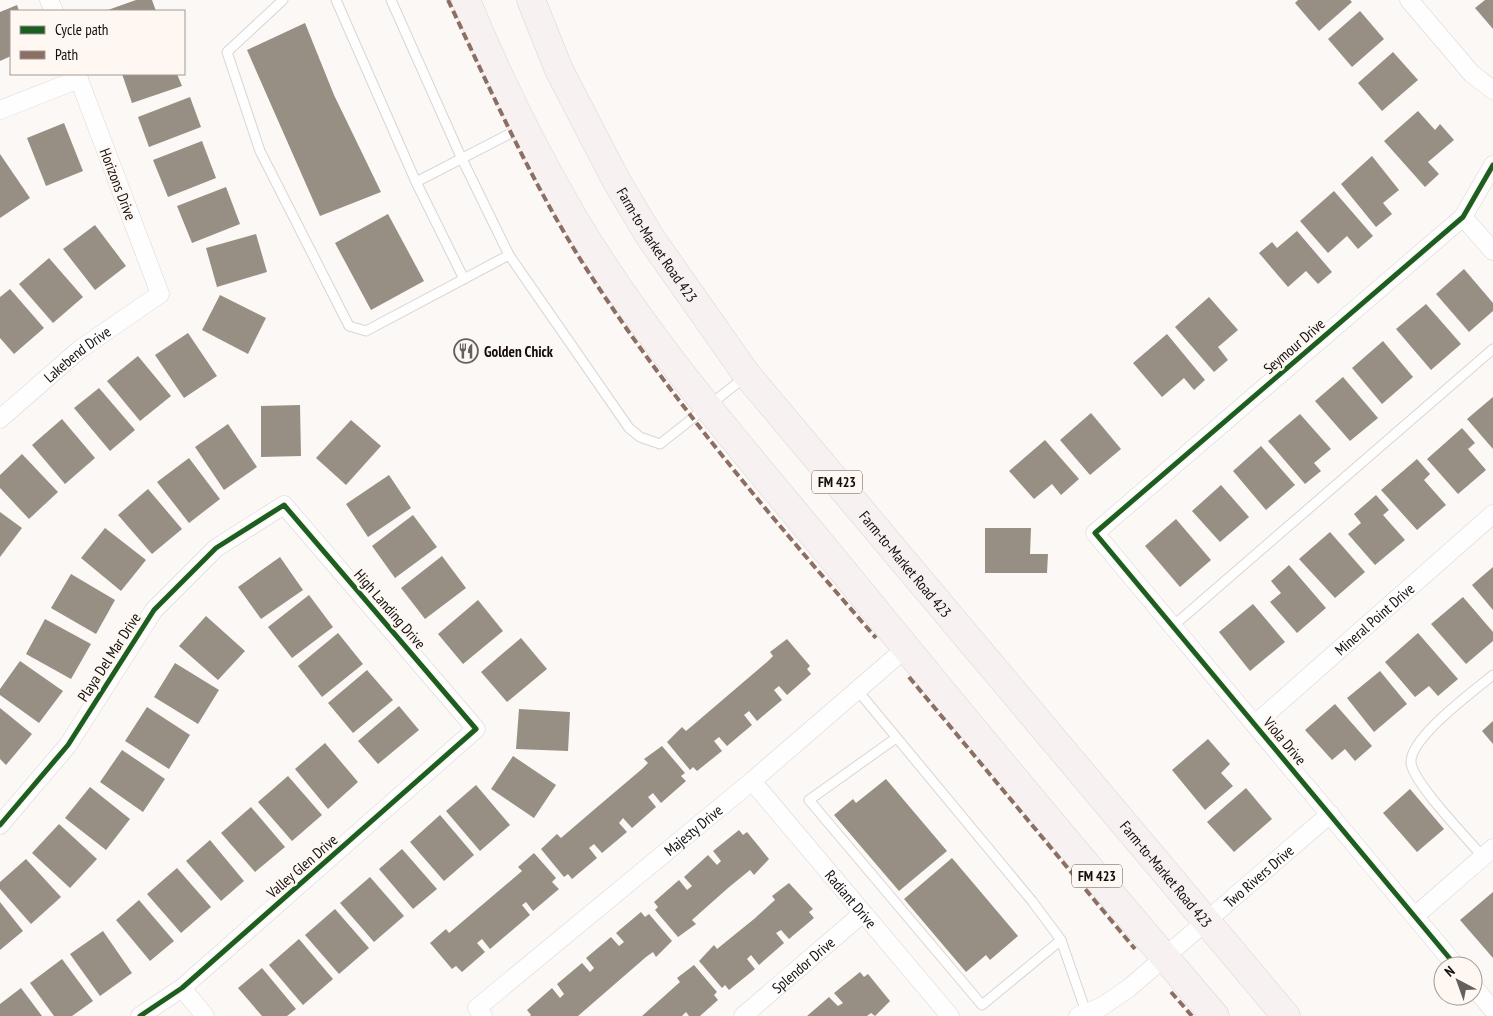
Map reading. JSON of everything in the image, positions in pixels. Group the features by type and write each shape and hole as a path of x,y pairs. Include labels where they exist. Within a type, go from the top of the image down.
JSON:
{"main road":[{"name":"FM 423","path":"466,0 525,126 573,217 634,309 708,406 906,648 1215,1016"},
{"name":"Farm-to-Market Road 423","path":"531,0 559,70 616,180 650,237 747,375 1286,1016"}],"street":[{"path":"1409,0 1472,74 1493,90"},
{"path":"0,110 78,76"},
{"name":"Horizons Drive","path":"78,76 160,294"},
{"name":"Seymour Drive","path":"1095,533 1463,216 1493,166"},
{"path":"1463,216 1493,251"},
{"name":"Lakebend Drive","path":"0,419 80,350 160,294"},
{"name":"High Landing Drive","path":"284,505 476,730"},
{"name":"Playa Del Mar Drive","path":"0,825 68,745 154,610 216,548 284,505"},
{"name":"Mineral Point Drive","path":"1254,724 1493,514"},
{"name":"Viola Drive","path":"1095,533 1448,956"},
{"name":"Majesty Drive","path":"480,1012 858,691 906,648"},
{"name":"Valley Glen Drive","path":"140,1016 182,988 476,730"},
{"name":"Radiant Drive","path":"752,781 862,914 950,1016"},
{"name":"Two Rivers Drive","path":"1084,1015 1129,988 1330,814"},
{"path":"1415,916 1488,853"},
{"name":"Splendor Drive","path":"743,1016 862,914"},
{"path":"182,988 205,1016"}],"lane":[{"path":"283,0 227,52 260,150 350,326 366,331 509,255"},
{"path":"336,0 416,182 464,279"},
{"path":"391,0 461,157 509,255 629,428 640,437 660,444 747,375"},
{"path":"416,182 461,157 525,126"},
{"path":"1173,626 1493,349"},
{"path":"1488,853 1418,779 1411,762 1415,749 1428,732 1493,675"},
{"path":"858,691 1032,901 1061,940 1084,1015"},
{"path":"896,738 809,800 982,1005 1061,940"}],"building":[{"path":"136,0 152,0 156,10 108,10"},
{"path":"1298,0 1350,0 1352,2 1319,31 1295,3"},
{"path":"1485,0 1493,0 1493,29 1475,8"},
{"path":"17,5 19,10 10,10 10,56 0,61 0,12"},
{"path":"1360,11 1384,39 1352,67 1328,39"},
{"path":"305,23 334,95 381,192 320,216 247,50"},
{"path":"1393,52 1418,80 1382,111 1358,83"},
{"path":"122,75 177,75 182,86 132,103"},
{"path":"190,97 201,127 149,147 138,117"},
{"path":"1418,111 1435,130 1440,124 1454,140 1428,162 1439,174 1425,187 1384,141"},
{"path":"64,123 83,171 46,186 27,138"},
{"path":"202,141 216,178 168,197 153,160"},
{"path":"0,154 30,198 0,218"},
{"path":"1372,156 1399,190 1383,203 1392,214 1376,227 1341,184"},
{"path":"226,187 240,224 192,243 177,206"},
{"path":"1334,191 1373,236 1358,249 1347,236 1328,253 1300,221"},
{"path":"388,214 424,281 371,310 335,243"},
{"path":"95,225 126,266 95,290 63,249"},
{"path":"1297,231 1332,272 1318,284 1306,271 1288,287 1259,253 1272,242 1277,248"},
{"path":"256,234 267,272 217,287 206,248"},
{"path":"49,258 83,297 53,323 19,284"},
{"path":"1464,269 1493,303 1493,311 1469,332 1436,294"},
{"path":"10,289 44,328 14,354 0,338 0,297"},
{"path":"220,295 266,318 248,354 202,330"},
{"path":"1209,297 1238,330 1218,347 1228,360 1214,372 1175,327"},
{"path":"1426,304 1461,344 1431,370 1396,329"},
{"path":"188,333 217,376 184,398 155,355"},
{"path":"1167,334 1205,380 1194,390 1184,378 1162,397 1133,363"},
{"path":"1383,341 1413,377 1382,404 1352,368"},
{"path":"138,356 171,396 140,421 107,381"},
{"path":"1343,377 1378,418 1350,441 1315,401"},
{"path":"99,388 135,430 110,451 74,408"},
{"path":"1493,397 1493,449 1467,419"},
{"path":"300,405 301,456 261,457 261,406"},
{"path":"1091,413 1121,449 1090,475 1060,440"},
{"path":"1300,414 1331,449 1314,463 1321,471 1305,484 1268,441"},
{"path":"62,419 95,458 65,484 32,445"},
{"path":"351,420 381,446 346,485 316,458"},
{"path":"228,424 257,467 224,490 195,447"},
{"path":"1462,428 1475,443 1468,449 1486,470 1458,494 1427,459"},
{"path":"1045,440 1079,479 1061,495 1052,484 1034,499 1009,471"},
{"path":"1261,446 1295,485 1266,510 1233,471"},
{"path":"22,454 58,492 29,519 0,488 0,475"},
{"path":"189,458 220,499 189,523 157,482"},
{"path":"1417,459 1430,474 1424,480 1446,505 1417,530 1381,490"},
{"path":"389,475 411,508 368,537 346,504"},
{"path":"1221,485 1249,517 1220,542 1192,511"},
{"path":"148,489 182,529 152,554 118,515"},
{"path":"1376,495 1389,510 1383,515 1405,540 1375,565 1348,534 1361,523 1354,514"},
{"path":"0,512 22,528 0,557"},
{"path":"413,515 437,547 395,578 372,546"},
{"path":"1176,519 1211,560 1180,587 1145,546"},
{"path":"105,528 146,560 121,591 81,558"},
{"path":"985,528 1031,528 1030,554 1048,554 1047,573 985,573"},
{"path":"1330,532 1365,572 1335,598 1299,559"},
{"path":"442,556 466,588 425,619 401,588"},
{"path":"280,557 303,590 261,619 238,587"},
{"path":"1289,565 1326,608 1297,633 1270,602 1281,593 1271,581"},
{"path":"1493,567 1493,610 1472,585"},
{"path":"71,574 115,600 96,634 51,608"},
{"path":"309,595 333,627 292,658 268,627"},
{"path":"1463,597 1493,632 1493,641 1466,664 1431,624"},
{"path":"478,600 503,631 463,664 438,634"},
{"path":"1253,604 1285,642 1250,671 1219,632"},
{"path":"206,616 245,651 218,680 179,646"},
{"path":"45,619 91,644 71,679 26,654"},
{"path":"338,633 363,664 322,697 298,666"},
{"path":"1418,633 1458,679 1438,696 1429,686 1415,697 1385,662"},
{"path":"521,638 547,669 507,702 481,672"},
{"path":"787,639 810,666 807,669 811,674 787,695 779,686 774,690 782,700 757,721 749,711 744,715 752,725 727,746 719,737 714,741 722,751 697,771 693,767 690,770 667,742 682,727 686,731 767,662 773,656 770,652"},
{"path":"20,661 63,691 39,723 0,695 0,689"},
{"path":"175,663 219,690 198,724 154,697"},
{"path":"367,670 393,700 353,733 328,703"},
{"path":"1380,671 1407,704 1374,732 1347,698"},
{"path":"1335,704 1372,746 1355,761 1345,749 1332,760 1305,730"},
{"path":"399,706 419,730 378,764 358,741"},
{"path":"147,707 190,735 169,769 125,741"},
{"path":"0,708 32,734 6,765 0,759"},
{"path":"519,709 570,712 568,751 516,749"},
{"path":"1493,721 1493,744 1482,731"},
{"path":"1208,739 1230,764 1221,773 1233,786 1205,810 1172,770"},
{"path":"325,743 358,782 328,809 295,769"},
{"path":"662,746 685,773 681,776 686,781 661,803 653,793 648,797 656,807 632,828 623,818 619,823 627,832 602,853 594,844 589,848 597,858 572,879 568,874 564,877 541,849 557,834 561,838 642,769 648,763 644,759"},
{"path":"122,750 165,779 143,812 100,782"},
{"path":"513,756 556,785 534,818 491,789"},
{"path":"288,776 322,815 292,841 258,802"},
{"path":"886,779 947,851 899,891 834,815 853,799 856,803"},
{"path":"476,785 510,825 480,851 446,811"},
{"path":"90,787 130,819 106,850 65,818"},
{"path":"1246,788 1272,819 1234,852 1207,822"},
{"path":"1410,789 1444,829 1417,852 1383,813"},
{"path":"251,807 285,847 255,872 221,833"},
{"path":"440,815 474,855 444,881 410,842"},
{"path":"59,824 97,859 70,888 32,853"},
{"path":"739,830 743,835 747,832 769,859 754,875 750,870 728,888 692,920 696,924 678,937 655,910 658,907 654,902 679,880 687,890 692,886 684,877 708,855 717,865 721,861 713,851"},
{"path":"210,840 244,881 221,901 186,861"},
{"path":"402,849 437,889 413,909 379,869"},
{"path":"534,853 556,878 552,882 559,889 533,911 526,902 522,905 530,915 490,949 482,939 477,943 485,952 462,972 456,966 452,969 430,943 446,929 449,933 522,871 518,867"},
{"path":"952,858 1018,936 990,960 986,955 966,972 904,899"},
{"path":"26,859 61,897 31,924 0,889 0,882"},
{"path":"177,868 211,907 181,933 147,894"},
{"path":"370,877 404,916 374,942 340,903"},
{"path":"789,883 813,909 809,912 814,918 789,939 781,930 776,933 784,943 759,965 751,955 747,959 755,969 729,990 725,985 722,988 699,961 714,945 717,949 754,919 775,900 772,896"},
{"path":"1493,892 1493,958 1460,920"},
{"path":"139,900 174,941 150,961 116,920"},
{"path":"0,902 23,931 0,950"},
{"path":"335,909 369,948 339,974 305,935"},
{"path":"641,912 645,917 649,914 672,941 656,957 653,952 646,957 578,1016 530,1016 527,1010 552,988 560,998 564,994 557,984 582,963 590,972 594,968 586,958 611,937 619,946 624,942 616,933"},
{"path":"103,931 132,973 100,996 70,954"},
{"path":"299,939 333,979 303,1005 269,965"},
{"path":"62,959 93,1001 72,1016 54,1016 30,983"},
{"path":"694,965 717,992 714,995 718,1000 700,1016 689,1016 686,1012 682,1016 642,1016 680,982 677,978"},
{"path":"262,968 296,1009 287,1016 262,1016 238,988"},
{"path":"860,972 864,977 868,974 890,1001 875,1016 871,1013 867,1016 807,1016 829,997 838,1006 843,1003 834,993"},
{"path":"21,988 42,1016 0,1016 0,1004"}],"marked path":[{"path":"448,0 511,133 545,199 582,262 615,312 685,409 722,456 876,638"},
{"path":"909,677 1135,949"},
{"path":"1171,992 1192,1016"}],"cycle path":[{"path":"1448,956 1095,533 1463,217 1493,165"},
{"path":"0,825 68,745 154,610 216,548 284,505 476,729 182,988 140,1016"}],"place":[{"name":"Golden Chick","path":"466,351"}]}
